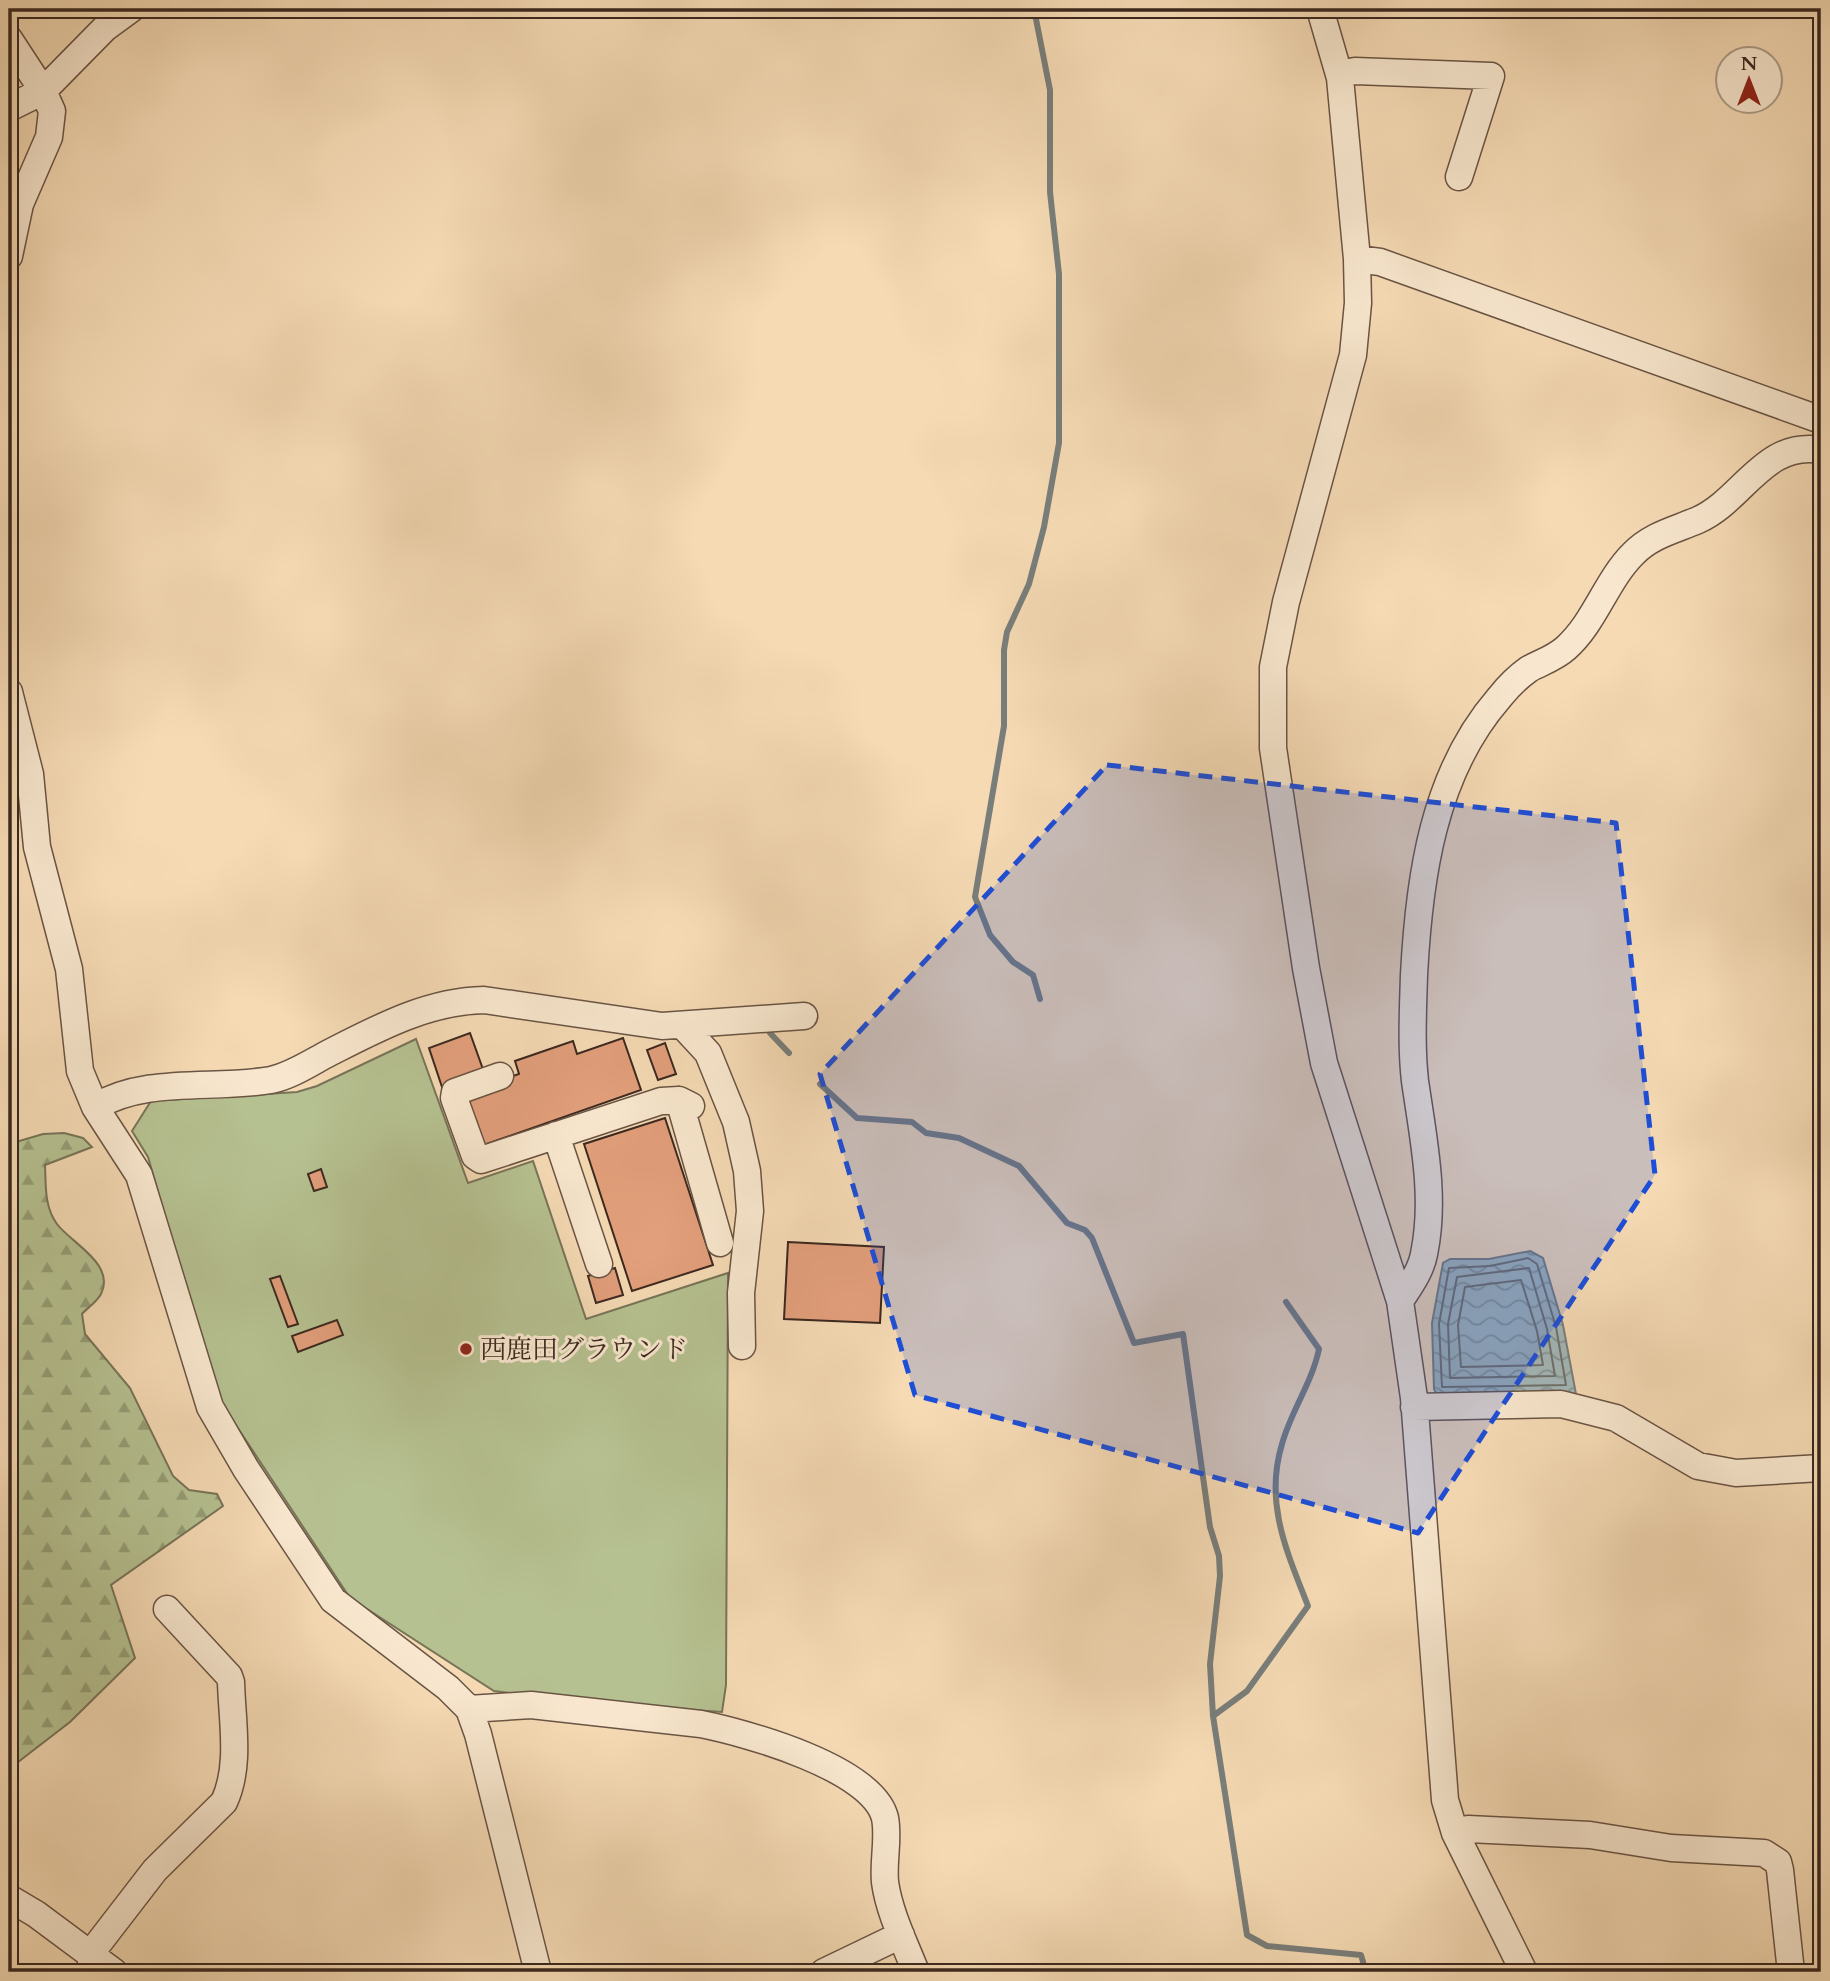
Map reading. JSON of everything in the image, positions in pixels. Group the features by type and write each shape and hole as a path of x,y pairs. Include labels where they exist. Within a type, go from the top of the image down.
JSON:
{"street":[{"path":"9,108 43,91 105,28 131,9"},
{"path":"1321,9 1339,74 1357,259 1358,303 1353,355 1286,602 1273,667 1273,748 1324,1063 1399,1301 1414,1407 1445,1800 1455,1833 1524,1972"},
{"path":"9,39 51,104 52,126 20,204 9,256"},
{"path":"1339,74 1355,71 1491,76 1459,177"},
{"path":"1357,259 1380,262 1821,420"},
{"path":"1399,1301 1424,1256 1427,1224 1428,1172 1413,1063 1418,910 1436,817 1455,767 1476,726 1500,696 1527,670 1556,656 1581,632 1633,554 1660,534 1701,519 1771,458 1798,449 1821,450"},
{"path":"9,692 30,774 37,847 69,969 80,1071 95,1107 139,1175 210,1407 246,1469 333,1600 448,1688 469,1709 478,1734 538,1972"},
{"path":"95,1107 129,1091 274,1079 412,1014 464,1000 507,1003 635,1024 683,1026 804,1016"},
{"path":"683,1026 708,1053 736,1122 747,1171 750,1211 741,1293 742,1346"},
{"path":"500,1076 455,1091 454,1098 475,1156 481,1160 661,1101 685,1103 720,1242"},
{"path":"556,1135 598,1226 599,1264"},
{"path":"1414,1407 1561,1404 1616,1418 1698,1466 1736,1473 1821,1468"},
{"path":"91,1963 155,1870 224,1802 231,1788 234,1772 229,1676 167,1609"},
{"path":"469,1709 531,1704 701,1724 723,1728 821,1762 871,1793 885,1818 886,1884 901,1935 916,1972"},
{"path":"1455,1833 1468,1829 1590,1835 1671,1849 1764,1853 1778,1862 1780,1870 1791,1972"},
{"path":"9,1898 91,1963 114,1972"},
{"path":"824,1972 901,1935"}],"highlighted area":[{"path":"1107,765 1616,823 1655,1175 1418,1533 915,1395 820,1074"}],"green space":[{"name":"西鹿田グラウンド","path":"416,1039 468,1183 533,1161 586,1319 728,1273 726,1685 722,1712 595,1703 494,1691 350,1598 216,1395 148,1157 132,1131 151,1101 297,1092 317,1086"},
{"path":"64,1133 83,1138 92,1147 45,1165 46,1195 53,1217 90,1255 102,1273 104,1283 101,1294 82,1314 85,1334 130,1388 173,1476 189,1490 217,1494 223,1506 111,1585 135,1658 70,1722 9,1769 9,1144 43,1134"}],"water":[{"path":"1530,1251 1543,1258 1563,1325 1576,1394 1437,1395 1434,1389 1432,1323 1443,1263 1450,1259 1489,1259"}],"building":[{"path":"470,1033 485,1075 443,1090 429,1048"},
{"path":"623,1038 641,1090 478,1147 460,1095 519,1074 515,1061 573,1041 577,1054"},
{"path":"665,1043 676,1074 658,1080 647,1050"},
{"path":"665,1118 713,1265 632,1291 584,1144"},
{"path":"321,1169 327,1187 314,1191 308,1174"},
{"path":"788,1242 884,1247 880,1323 784,1319"},
{"path":"615,1268 623,1295 596,1303 588,1276"},
{"path":"280,1276 298,1324 288,1327 270,1279"},
{"path":"337,1320 343,1335 298,1352 292,1336"}],"waterway":[{"path":"1034,9 1050,90 1050,192 1059,274 1059,443 1044,527 1029,584 1007,632 1004,650 1004,726 975,897 990,935 1013,962 1033,975 1040,999"},
{"path":"770,1033 789,1053"},
{"path":"820,1084 857,1118 912,1122 926,1133 959,1138 1019,1166 1067,1223 1085,1230 1092,1238 1134,1343 1183,1334 1210,1527 1219,1556 1220,1576 1210,1664 1213,1716 1247,1935 1267,1946 1361,1955 1366,1972"},
{"path":"1213,1716 1247,1691 1308,1606 1280,1527 1276,1487 1282,1444 1312,1374 1319,1349 1286,1302"}],"place":[{"name":"西鹿田グラウンド","path":"466,1349"}]}
